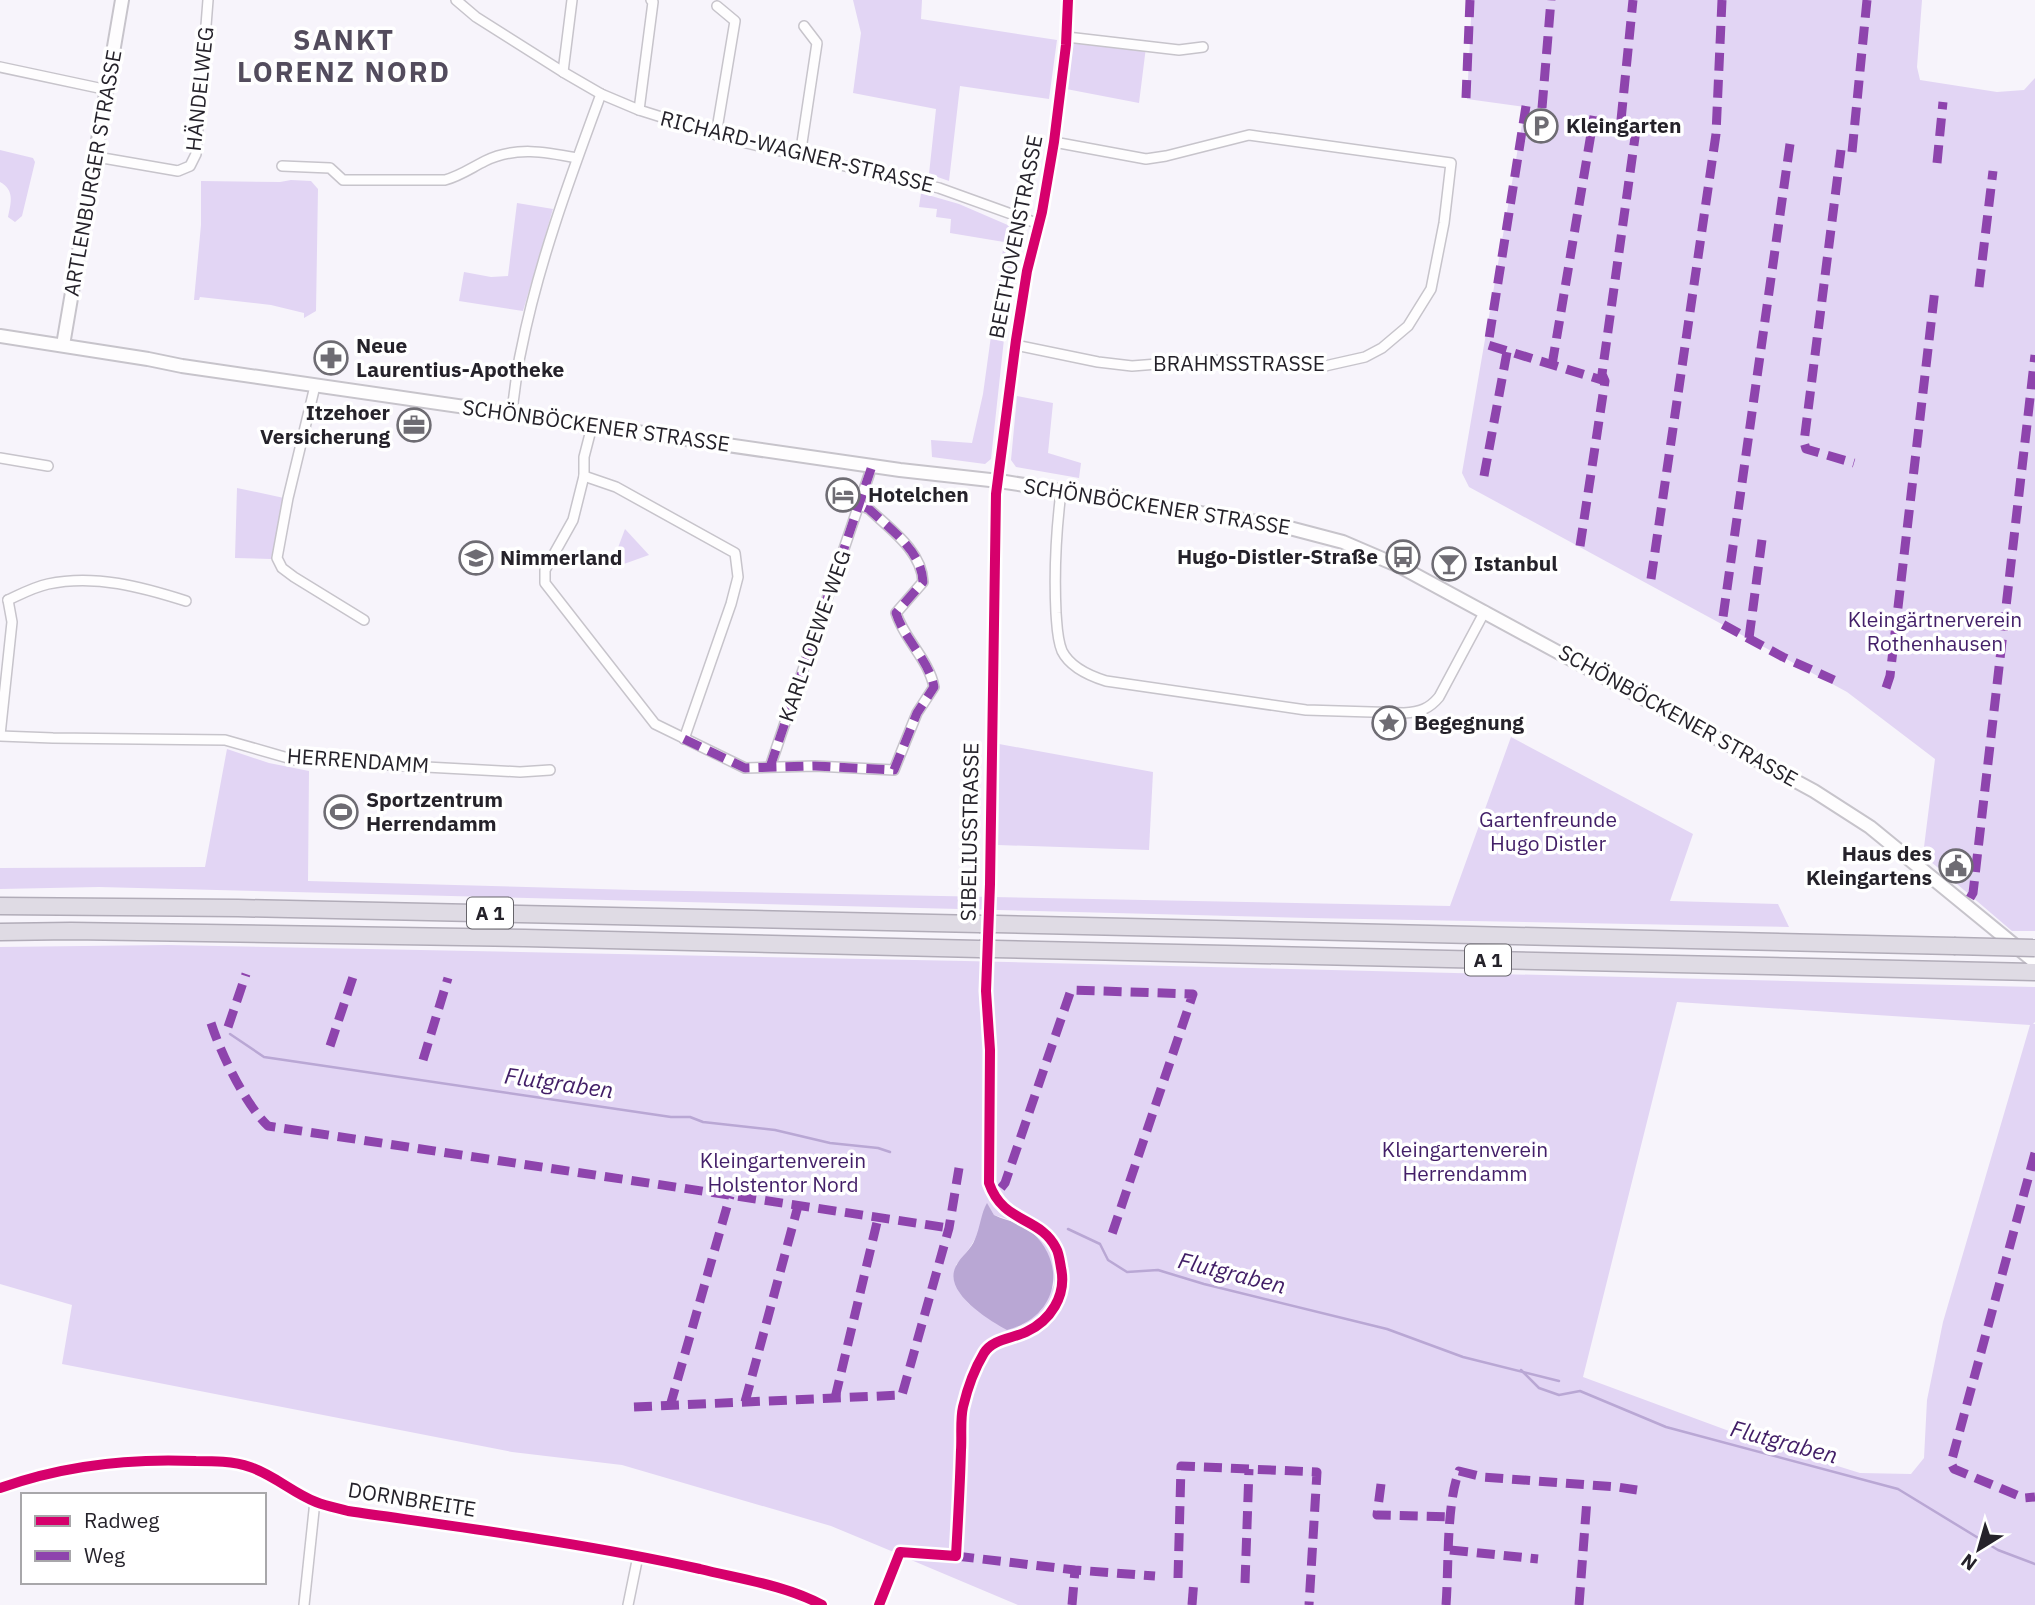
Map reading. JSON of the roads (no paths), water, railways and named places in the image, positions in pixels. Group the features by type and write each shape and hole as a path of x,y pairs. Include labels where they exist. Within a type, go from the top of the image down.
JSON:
{"highway":[{"name":"A 1","path":"0,906 238,908 2035,948"},
{"name":"A 1","path":"0,932 511,938 2035,972"}],"main road":[{"name":"ARTLENBURGER STRASSE","path":"64,345 122,0"},
{"name":"SCHÖNBÖCKENER STRASSE","path":"0,337 511,415 872,466 999,481 1212,513 1278,525 1340,541 1399,566 1485,611 1814,791 1870,828 2035,962"}],"street":[{"name":"HÄNDELWEG","path":"97,157 178,171 190,166 196,154 208,0"},
{"name":"RICHARD-WAGNER-STRASSE","path":"456,0 476,17 563,72 601,94 639,110 716,135 939,188 1039,224"},
{"path":"563,72 572,0"},
{"path":"639,110 653,2 651,0"},
{"name":"BEETHOVENSTRASSE","path":"999,481 1015,345 1027,271 1039,224 1054,142 1067,37 1068,0"},
{"path":"716,135 735,21 717,6"},
{"path":"800,156 817,43 804,26"},
{"path":"1067,37 1179,50 1203,47"},
{"path":"0,67 108,90"},
{"path":"511,415 521,351 530,315 577,158 601,94"},
{"name":"BRAHMSSTRASSE","path":"1015,345 1132,366 1209,360 1325,366 1365,357 1382,348 1408,326 1431,289 1443,233 1451,163 1249,135 1146,159 1054,142"},
{"path":"282,166 330,168 343,180 445,180 460,176 502,154 524,151 577,158"},
{"path":"314,386 277,558 282,568 294,577 364,620"},
{"path":"592,426 573,520 545,570 545,583 655,724 745,768 770,766 894,770 917,713 934,687 932,677 895,613 923,582 923,569 917,557 869,509 860,505"},
{"path":"0,457 48,466"},
{"name":"KARL-LOEWE-WEG","path":"770,766 872,466"},
{"path":"584,476 616,487 735,553 738,577 731,604 684,739"},
{"name":"SIBELIUSSTRASSE","path":"989,1183 990,1050 986,991 996,506 999,481"},
{"path":"1061,492 1054,571 1058,634 1062,652 1091,676 1106,681 1294,708 1420,712 1432,706 1439,697 1485,611"},
{"path":"0,735 12,622 4,597 48,584 89,581 116,582 186,601"},
{"name":"HERRENDAMM","path":"0,735 225,740 295,760 520,772 550,770"},
{"name":"DORNBREITE","path":"0,1488 71,1467 110,1462 215,1461 248,1466 274,1477 315,1502 348,1511 638,1556 768,1585 822,1605"},
{"path":"304,1605 315,1502"},
{"path":"628,1605 638,1556"}],"waterway":[{"name":"Flutgraben","path":"230,1034 264,1057 671,1117 690,1117 703,1122 775,1130 830,1143 878,1148 890,1152"},
{"name":"Flutgraben","path":"1068,1229 1100,1244 1108,1260 1127,1272 1158,1270 1387,1329 1463,1357 1559,1381"},
{"name":"Flutgraben","path":"1521,1370 1539,1388 1559,1395 1580,1391 1666,1427 1898,1489 1998,1550 2035,1564"}],"place":[{"name":"Kleingarten","path":"1541,126"},
{"name":"Neue Laurentius-Apotheke","path":"331,358"},
{"name":"Itzehoer Versicherung","path":"414,425"},
{"name":"Hotelchen","path":"843,495"},
{"name":"Hugo-Distler-Straße","path":"1403,557"},
{"name":"Nimmerland","path":"476,558"},
{"name":"Istanbul","path":"1449,564"},
{"name":"Begegnung","path":"1389,723"},
{"name":"Sportzentrum Herrendamm","path":"341,812"},
{"name":"Haus des Kleingartens","path":"1956,866"}],"district":[{"name":"SANKT LORENZ NORD","path":"344,56"}],"park label":[{"name":"Kleingärtnerverein Rothenhausen","path":"1935,632"},
{"name":"Gartenfreunde Hugo Distler","path":"1548,832"},
{"name":"Kleingartenverein Herrendamm","path":"1465,1162"},
{"name":"Kleingartenverein Holstentor Nord","path":"783,1173"}]}
